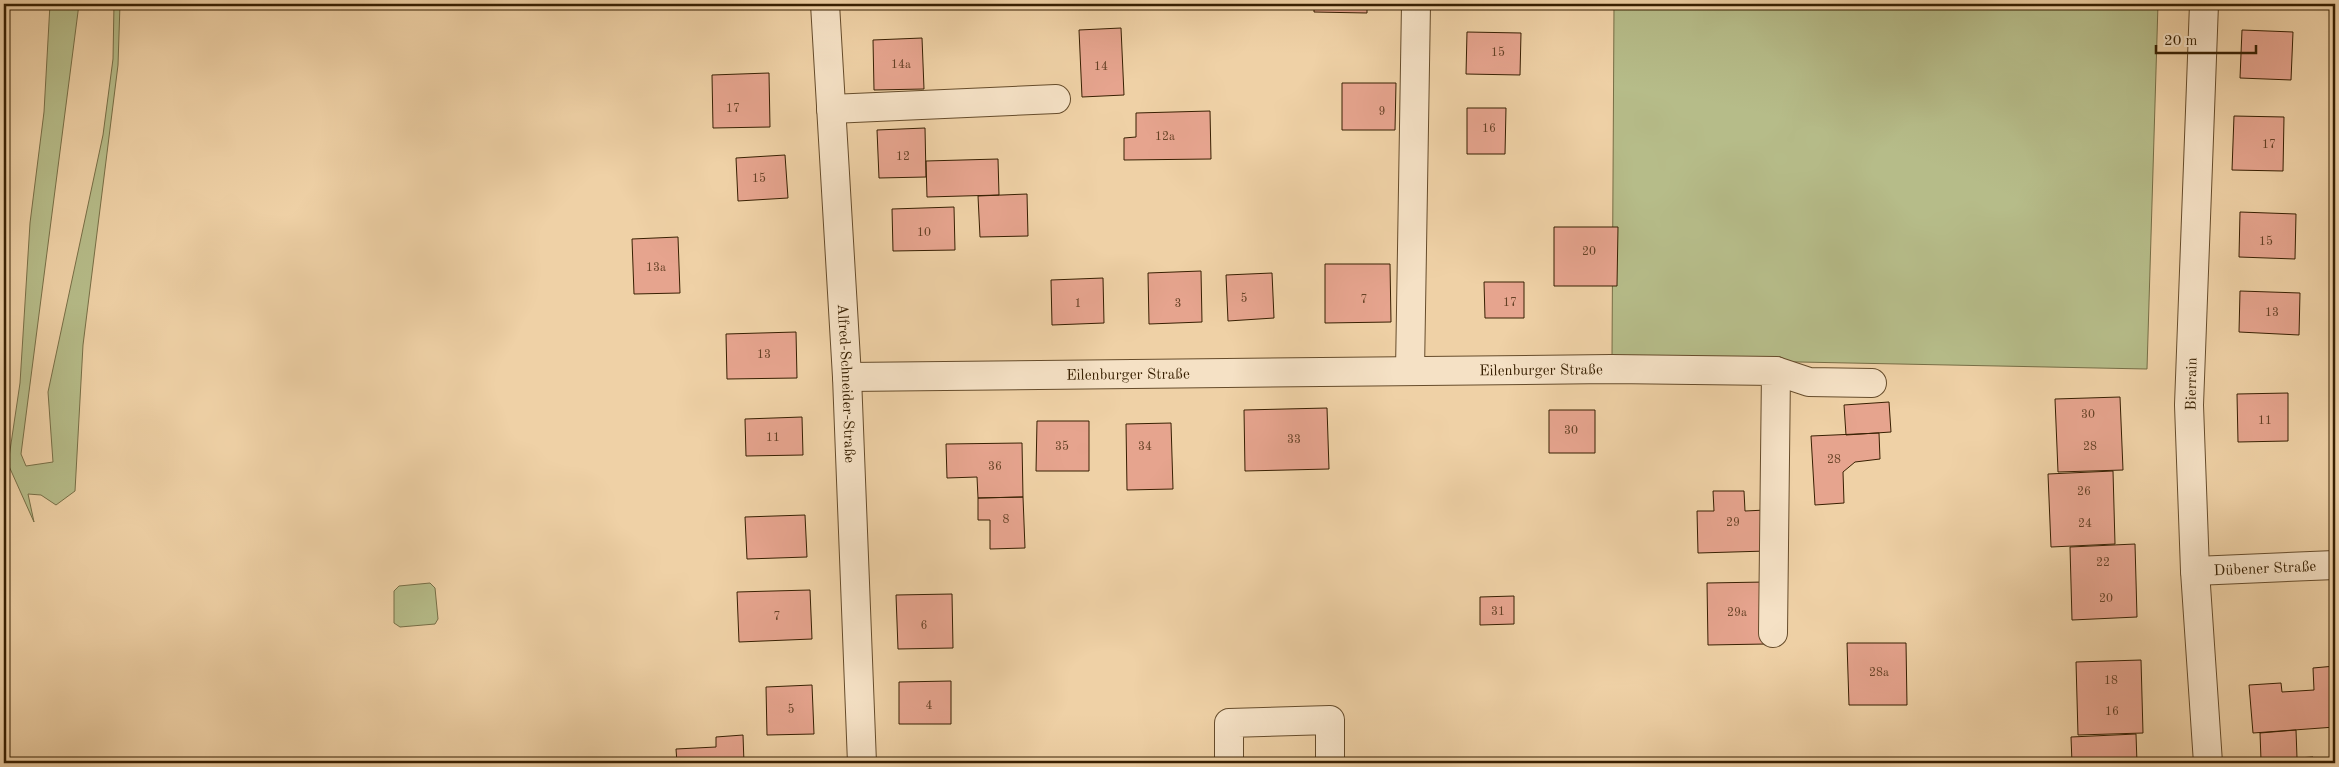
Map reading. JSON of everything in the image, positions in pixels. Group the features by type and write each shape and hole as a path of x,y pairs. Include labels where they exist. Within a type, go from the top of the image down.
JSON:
{"street":[{"name":"Alfred-Schneider-Straße","path":"825,4 846,377 862,763"},
{"path":"1410,371 1416,4"},
{"name":"Bierrain","path":"2204,4 2190,404 2195,570 2208,763"},
{"path":"831,109 1056,99"},
{"name":"Eilenburger Straße","path":"846,377 1611,369 1776,371 1809,382 1872,383"},
{"path":"1773,633 1776,371"},
{"name":"Dübener Straße","path":"2195,570 2335,565"},
{"path":"1229,763 1229,723 1330,720 1330,763"}],"green space":[{"path":"50,4 79,4 21,454 26,466 53,462 48,392 103,135 113,59 114,4 120,4 118,65 83,345 75,491 56,505 41,495 28,494 34,522 8,464 20,383 30,223 44,112"},
{"path":"1614,4 2158,4 2147,369 1700,360 1612,356"},
{"path":"430,583 435,588 438,619 435,624 400,627 394,623 394,591 399,586"}],"building":[{"path":"1314,4 1367,4 1367,13 1314,12"},
{"path":"1121,28 1124,95 1082,97 1079,30"},
{"path":"2242,30 2293,32 2291,80 2240,78"},
{"path":"1467,32 1521,33 1520,75 1466,74"},
{"path":"922,38 924,89 874,90 873,40"},
{"path":"769,73 770,127 713,128 712,75"},
{"path":"1342,83 1396,83 1395,130 1342,130"},
{"path":"1467,108 1506,108 1505,154 1467,154"},
{"path":"1210,111 1211,159 1124,160 1124,138 1136,137 1136,113"},
{"path":"2234,116 2284,117 2283,171 2232,170"},
{"path":"925,128 926,177 879,178 877,130"},
{"path":"785,155 788,198 738,201 736,158"},
{"path":"998,159 999,195 927,197 926,161"},
{"path":"1027,194 1028,236 980,237 978,196"},
{"path":"954,207 955,250 893,251 892,209"},
{"path":"2240,212 2296,214 2295,259 2239,257"},
{"path":"1554,227 1618,227 1617,286 1554,286"},
{"path":"678,237 680,293 634,294 632,239"},
{"path":"1325,264 1390,264 1391,322 1325,323"},
{"path":"1201,271 1202,322 1149,324 1148,273"},
{"path":"1272,273 1274,318 1228,321 1226,275"},
{"path":"1103,278 1104,323 1052,325 1051,280"},
{"path":"1484,282 1524,282 1524,318 1485,318"},
{"path":"2240,291 2300,293 2299,335 2239,332"},
{"path":"796,332 797,378 727,379 726,334"},
{"path":"2288,393 2288,441 2238,442 2237,394"},
{"path":"2120,397 2123,470 2058,472 2055,399"},
{"path":"1889,402 1891,432 1846,435 1844,405"},
{"path":"1327,408 1329,469 1245,471 1244,410"},
{"path":"1549,410 1595,410 1595,453 1549,453"},
{"path":"802,417 803,455 746,456 745,419"},
{"path":"1037,421 1089,421 1089,471 1036,471"},
{"path":"1171,423 1173,489 1127,490 1126,424"},
{"path":"1879,433 1880,459 1855,462 1843,472 1844,503 1815,505 1811,436"},
{"path":"1022,443 1023,497 978,498 977,477 947,478 946,444"},
{"path":"2113,471 2115,544 2051,547 2048,474"},
{"path":"1713,491 1744,491 1745,511 1766,510 1767,551 1698,553 1697,511 1714,511"},
{"path":"1023,497 1025,548 990,549 990,520 978,520 978,498"},
{"path":"805,515 807,557 747,559 745,517"},
{"path":"2135,544 2137,617 2072,620 2070,547"},
{"path":"1765,582 1766,644 1708,645 1707,583"},
{"path":"810,590 812,639 739,642 737,592"},
{"path":"952,594 953,648 898,649 896,595"},
{"path":"1514,596 1514,624 1480,625 1480,597"},
{"path":"1847,643 1906,643 1907,705 1849,705"},
{"path":"2141,660 2143,733 2078,735 2076,662"},
{"path":"2335,666 2335,727 2253,733 2249,685 2281,683 2282,692 2314,690 2313,668"},
{"path":"951,681 951,724 899,724 899,682"},
{"path":"812,685 814,734 767,735 766,687"},
{"path":"2296,730 2297,758 2313,757 2314,763 2256,763 2256,761 2261,760 2260,733"},
{"path":"2136,734 2137,763 2072,763 2071,737"},
{"path":"743,735 744,763 677,763 676,749 716,747 716,737"}]}
